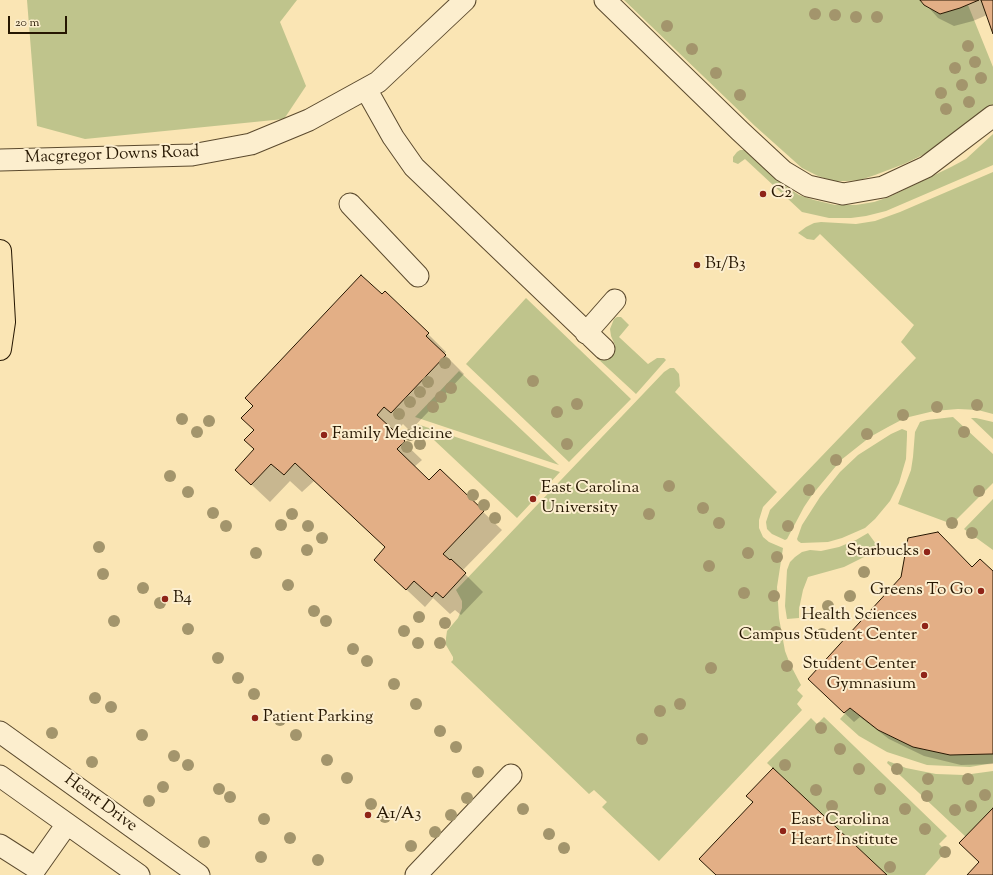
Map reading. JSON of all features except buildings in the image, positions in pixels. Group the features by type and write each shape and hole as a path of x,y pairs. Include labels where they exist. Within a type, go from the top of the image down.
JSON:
{"main road":[{"path":"0,251 2,314 0,349"}],"street":[{"name":"Macgregor Downs Road","path":"0,160 192,155 251,144 309,120 378,82 465,0"},
{"path":"605,0 783,171 808,186 843,194 883,187 926,167 993,116"},
{"path":"366,89 393,137 414,167 604,349"},
{"path":"350,204 418,276"},
{"path":"586,333 615,300"},
{"name":"Heart Drive","path":"0,732 199,875"},
{"path":"416,875 511,774"},
{"name":"Heart Drive","path":"0,776 139,875"},
{"path":"0,845 34,871 67,824"}],"green space":[{"path":"27,0 297,0 280,22 306,86 284,119 85,139 37,126"},
{"path":"624,0 920,0 924,5 940,14 968,5 993,67 993,105 933,150 904,164 860,180 833,181 802,168 755,126"},
{"path":"993,134 993,165 886,211 851,218 829,218 802,212 745,159 738,164 733,162 733,157 737,152 744,150 782,184 799,195 835,205 856,205 874,202 889,197 951,167 966,159"},
{"path":"993,172 993,414 978,410 958,409 934,411 905,418 888,427 870,437 841,460 812,495 787,539 785,540 772,534 767,529 766,522 770,510 916,358 901,342 914,325 820,234 814,240 807,239 798,233 814,223 856,224 875,221 900,212"},
{"path":"526,298 631,399 569,462 466,364"},
{"path":"621,317 629,325 619,337 648,364 657,358 664,358 666,360 636,394 597,358 615,345 610,329 614,319"},
{"path":"670,368 674,368 679,374 680,386 675,392 777,492 763,507 759,520 759,528 763,537 769,542 783,548 777,587 779,618 785,651 801,685 797,690 803,696 797,704 802,710 659,861 602,807 607,802 594,790 589,794 451,662 453,657 446,645 446,638 447,631 458,618 462,608 462,601 456,590 664,372"},
{"path":"459,371 559,465 415,417"},
{"path":"953,417 993,454 993,483 952,524 898,504 911,470 915,432 920,422"},
{"path":"971,418 993,422 993,439"},
{"path":"417,424 560,472 517,518"},
{"path":"902,429 907,431 906,459 899,483 890,501 875,519 865,528 842,538 828,542 801,543 798,541 797,539 802,525 820,497 840,472 858,455 891,434"},
{"path":"993,499 993,550 964,529"},
{"path":"868,533 879,548 844,567 808,577 803,590 799,609 799,618 787,619 785,606 787,570 790,562 802,552 810,550 821,551 839,547"},
{"path":"850,708 878,730 913,747 950,755 993,754 993,763 970,767 927,765 887,752 859,736 840,719"},
{"path":"824,717 947,836 939,844 946,851 925,875 887,875 767,763 811,718 817,724"},
{"path":"888,761 906,768 936,774 964,775 993,771 993,808 966,837 887,763"}],"place":[{"name":"C2","path":"763,194"},
{"name":"B1/B3","path":"697,265"},
{"name":"Family Medicine","path":"324,435"},
{"name":"East Carolina University","path":"533,499"},
{"name":"Starbucks","path":"927,552"},
{"name":"Greens To Go","path":"981,591"},
{"name":"B4","path":"165,599"},
{"name":"Health Sciences Campus Student Center","path":"925,626"},
{"name":"Student Center Gymnasium","path":"924,675"},
{"name":"Patient Parking","path":"255,718"},
{"name":"A1/A3","path":"368,815"},
{"name":"East Carolina Heart Institute","path":"783,831"}]}
